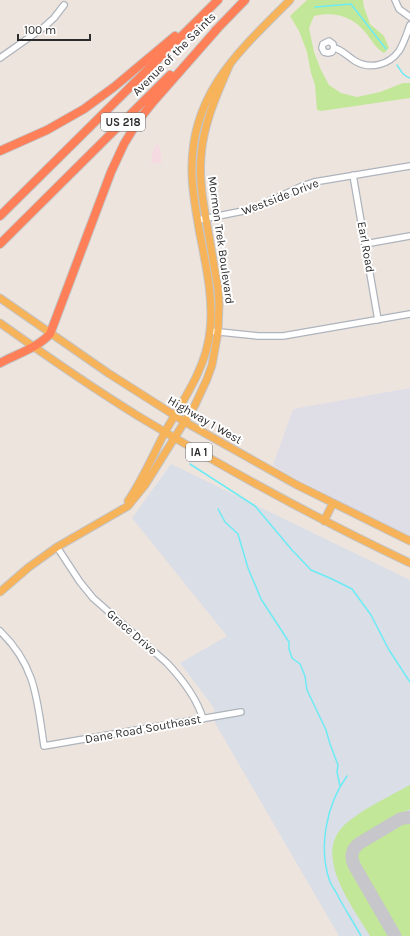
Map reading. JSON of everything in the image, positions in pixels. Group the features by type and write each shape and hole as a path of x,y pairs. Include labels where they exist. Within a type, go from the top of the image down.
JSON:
{"highway":[{"path":"0,151 52,127 96,101 217,0"},
{"name":"Avenue of the Saints","path":"0,216 217,0"},
{"name":"Avenue of the Saints","path":"0,244 245,0"},
{"path":"0,363 34,347 50,334 111,172 124,144 138,121 153,102 218,28"}],"main road":[{"name":"Mormon Trek Boulevard","path":"117,513 138,485 190,389 202,363 210,331 209,286 192,187 192,156 198,124 209,96 218,79 247,43 290,0"},
{"name":"Mormon Trek Boulevard","path":"0,592 24,571 57,547 117,513 134,499 176,437 205,385 212,365 218,332 219,304 218,288 201,183 200,171 202,144 210,113 230,64"},
{"name":"Highway 1 West","path":"0,298 50,334 184,422 297,485 410,541"},
{"name":"IA 1","path":"0,323 104,394 176,437 201,454 324,521 410,564"},
{"path":"324,521 333,503"}],"street":[{"path":"395,0 399,9 410,17"},
{"path":"0,58 44,27 54,18 64,5"},
{"path":"334,48 341,50 360,64 378,65 387,62 398,52 402,46 410,24"},
{"name":"Westside Drive","path":"198,220 253,209 314,182 410,166"},
{"name":"Earl Road","path":"353,175 378,320"},
{"path":"365,244 410,236"},
{"path":"210,331 258,336 283,336 410,314"},
{"name":"Grace Drive","path":"57,547 80,582 93,598 167,663 175,672 192,694 199,706 203,719"},
{"name":"Dane Road Southeast","path":"0,631 17,649 28,670 38,704 44,746 241,712"}],"shaded area":[{"path":"156,144 158,144 160,148 162,162 156,164 151,163 153,149 155,149"},
{"path":"410,388 410,537 340,502 273,465 293,409"},
{"path":"171,464 410,580 410,936 339,936 215,723 214,708 180,663 227,636 132,518"}],"green space":[{"path":"307,0 363,0 370,24 384,36 389,48 384,53 381,51 355,22 342,16 328,14 314,16 309,28 314,52 329,85 341,93 357,97 380,92 403,83 410,83 410,98 321,111 317,110 315,85 307,52 299,31 290,16"},
{"path":"410,785 410,809 362,836 352,845 349,850 348,858 350,866 391,936 370,936 347,899 340,884 332,855 334,842 340,830 353,818 373,805"},
{"path":"404,822 410,822 410,936 400,936 363,873 357,857 358,852 371,840"}],"waterway":[{"path":"315,7 351,4 386,49"},
{"path":"397,65 404,75 410,78"},
{"path":"190,464 255,506 311,570 352,589 371,615 389,650 410,682"},
{"path":"218,509 225,522 238,534 248,568 261,599 289,642 289,649 292,658 300,664 305,676 307,690 326,730 338,765 337,772 340,786"},
{"path":"347,776 340,787 329,813 325,841 326,869 330,882 361,936"}],"taxiway":[{"path":"395,936 354,865 352,855 355,847 360,843 400,819 410,817"}]}
